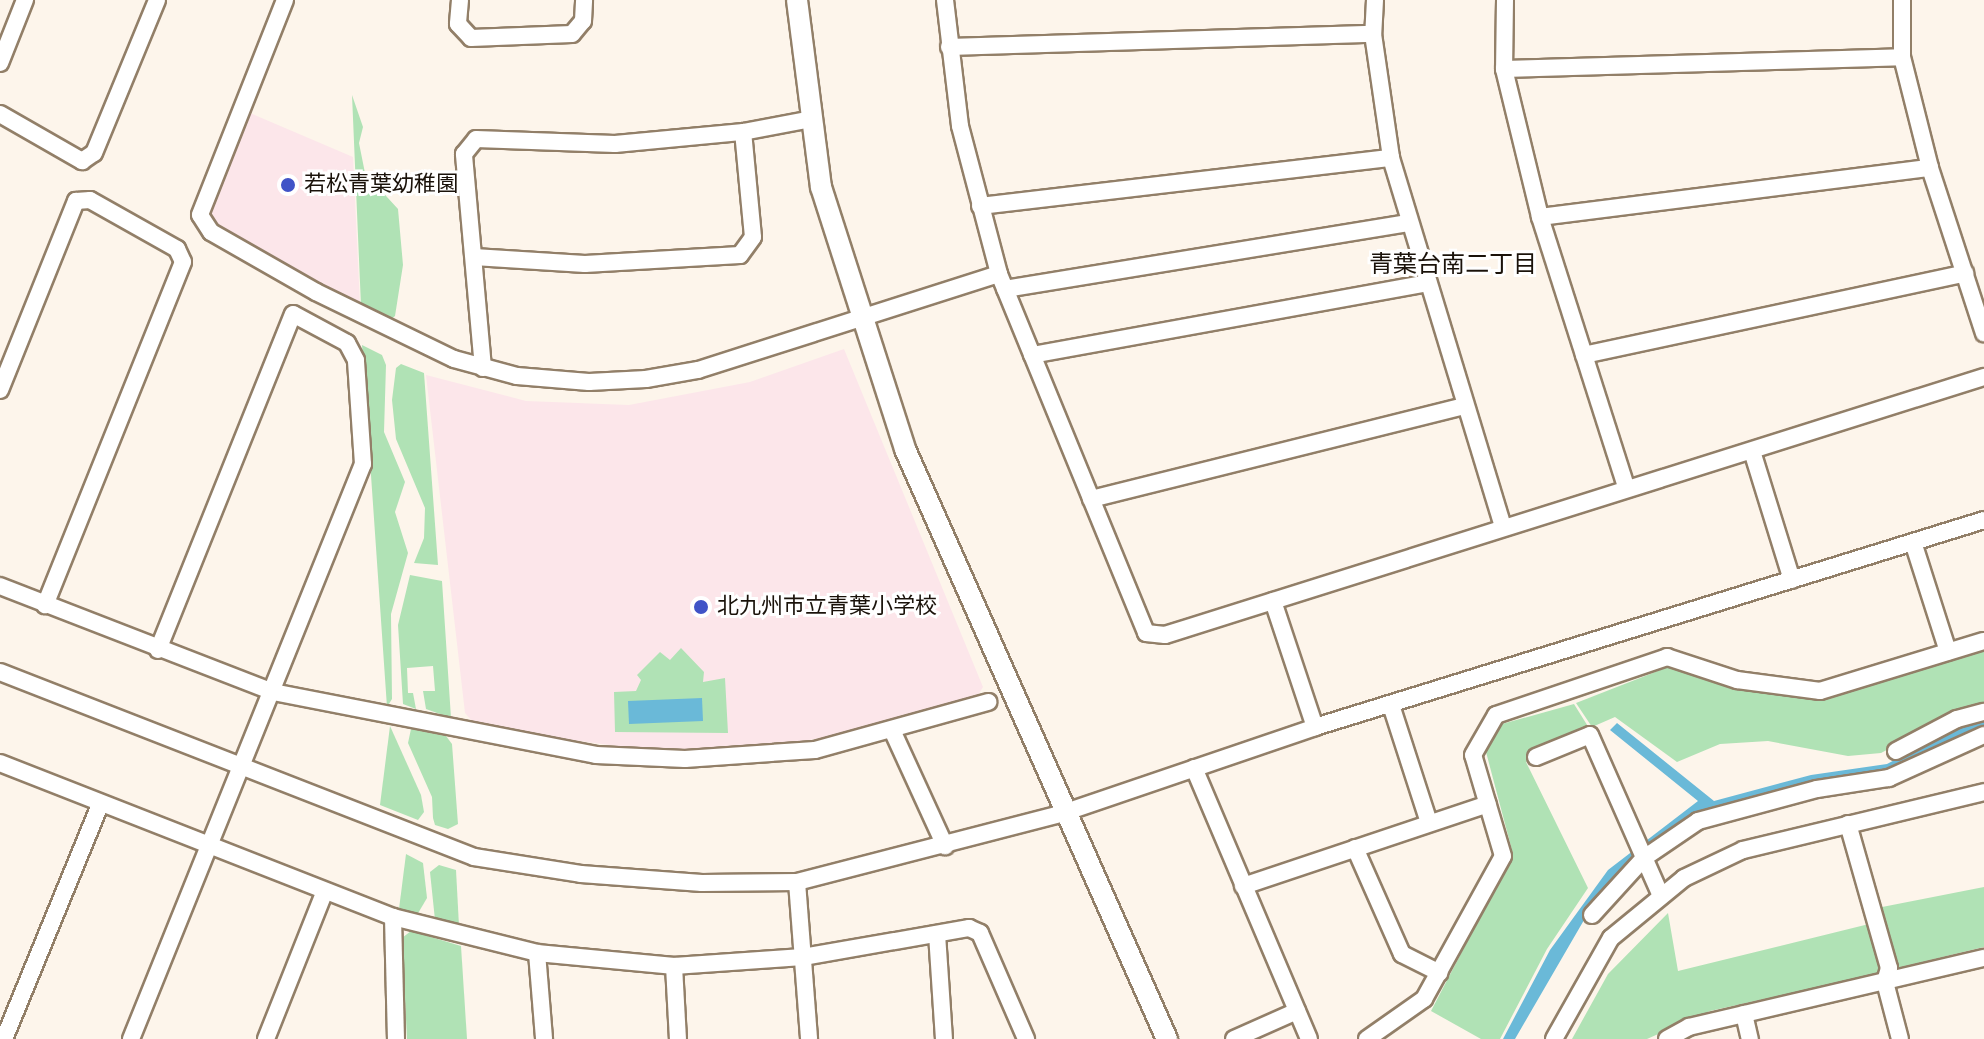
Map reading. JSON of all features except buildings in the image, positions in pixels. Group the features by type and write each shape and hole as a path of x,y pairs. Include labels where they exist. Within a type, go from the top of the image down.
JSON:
{"street":[{"path":"0,63 25,0"},
{"path":"0,114 82,161 94,153 157,0"},
{"path":"285,0 200,215 211,232 316,292 394,333 483,368 589,382 646,379 698,370 860,317 1002,282 1410,223"},
{"path":"460,0 458,24 471,38 572,34 583,21 584,0"},
{"path":"797,0 821,187 860,317 905,449 1063,813 1167,1039"},
{"path":"945,0 960,126 1002,282 1146,633 1165,635 1626,487 1752,451 1984,377"},
{"path":"1375,0 1373,34 1391,158 1503,527"},
{"path":"1505,0 1504,69 1540,217 1626,487"},
{"path":"1902,0 1902,57 1930,168 1984,333"},
{"path":"949,47 1373,34"},
{"path":"1504,69 1902,57"},
{"path":"483,368 464,154 476,139 615,144 743,132 812,119"},
{"path":"474,257 585,264 740,255 753,237 743,132"},
{"path":"980,206 1391,158"},
{"path":"1540,217 1930,168"},
{"path":"0,390 76,201 90,200 177,249 183,262 45,605"},
{"path":"1584,355 1965,273"},
{"path":"1032,355 1427,283"},
{"path":"131,1039 363,464 356,360 347,343 293,314 158,650"},
{"path":"1091,499 1465,406"},
{"path":"1752,451 1792,580"},
{"path":"0,672 474,857 611,877 702,883 797,882 1063,813 1315,727 1984,520"},
{"path":"1913,542 1948,652"},
{"path":"0,586 158,650 273,692 596,755 751,757 815,750 988,702"},
{"path":"1273,601 1315,727"},
{"path":"1367,1039 1424,999 1503,856 1473,755 1496,715 1667,657 1737,680 1820,691 1984,641"},
{"path":"1391,705 1429,823"},
{"path":"1896,751 1984,712"},
{"path":"892,730 945,846"},
{"path":"1536,757 1590,735 1661,896"},
{"path":"1592,915 1644,858 1698,821 1817,789 1889,778 1984,735"},
{"path":"0,763 393,917 537,953 674,966 803,957 969,928 980,933 1026,1039"},
{"path":"1194,768 1309,1039"},
{"path":"1554,1039 1611,938 1661,896 1743,850 1984,792"},
{"path":"4,1039 101,803"},
{"path":"1243,886 1488,804"},
{"path":"1848,824 1889,968 1885,982 1900,1039"},
{"path":"1355,848 1402,954 1440,973"},
{"path":"797,882 809,1039"},
{"path":"266,1039 325,891"},
{"path":"393,917 396,1039"},
{"path":"937,934 944,1039"},
{"path":"537,953 544,1039"},
{"path":"1667,1039 1689,1027 1984,958"},
{"path":"674,966 678,1039"},
{"path":"1234,1039 1297,1011"},
{"path":"1744,1014 1750,1039"}],"shaded area":[{"name":"若松青葉幼稚園","path":"250,113 353,157 360,305 215,224 210,214"},
{"name":"北九州市立青葉小学校","path":"844,349 983,687 975,700 872,729 769,747 654,751 535,735 472,721 465,713 426,375 526,401 629,405 750,382"}],"green space":[{"path":"352,95 363,127 359,143 365,173 398,209 403,265 395,316 389,321 361,306"},
{"path":"362,345 382,355 386,365 384,432 405,482 395,512 408,553 391,614 392,699 387,707"},
{"path":"401,364 424,373 438,565 414,563 424,538 425,508 396,439 392,400 396,368"},
{"path":"410,575 442,581 451,718 426,709 423,691 435,691 433,666 407,668 408,693 413,693 416,709 403,704 398,625"},
{"path":"681,648 704,672 703,682 725,678 728,733 615,732 614,692 636,691 641,680 637,675 660,652 670,660"},
{"path":"1984,651 1984,706 1957,713 1881,753 1848,756 1768,741 1720,744 1677,762 1615,717 1592,727 1576,703 1668,667 1737,690 1825,699"},
{"path":"1574,704 1589,728 1526,762 1588,888 1547,949 1500,1039 1481,1039 1431,1011 1513,854 1486,752 1502,724"},
{"path":"390,726 421,795 424,812 418,820 380,805"},
{"path":"411,729 446,736 452,744 458,824 448,829 435,825 432,797 408,743"},
{"path":"406,854 423,863 427,898 417,915 399,909"},
{"path":"439,865 456,870 459,926 435,920 430,872"},
{"path":"1984,887 1984,947 1893,969 1877,908"},
{"path":"1668,913 1678,971 1869,924 1881,973 1710,1011 1647,1039 1572,1039 1608,974"},
{"path":"411,931 461,946 467,1039 407,1039 402,938"}],"water":[{"path":"702,698 703,721 629,724 628,701"},
{"path":"1984,719 1984,728 1898,768 1757,798 1687,819 1591,908 1515,1039 1503,1039 1550,950 1608,870 1698,801 1610,730 1617,723 1714,801 1811,775 1887,764 1959,726"}],"place":[{"name":"若松青葉幼稚園","path":"288,185"},
{"name":"北九州市立青葉小学校","path":"701,607"}],"district":[{"name":"青葉台南二丁目","path":"1453,265"}]}
